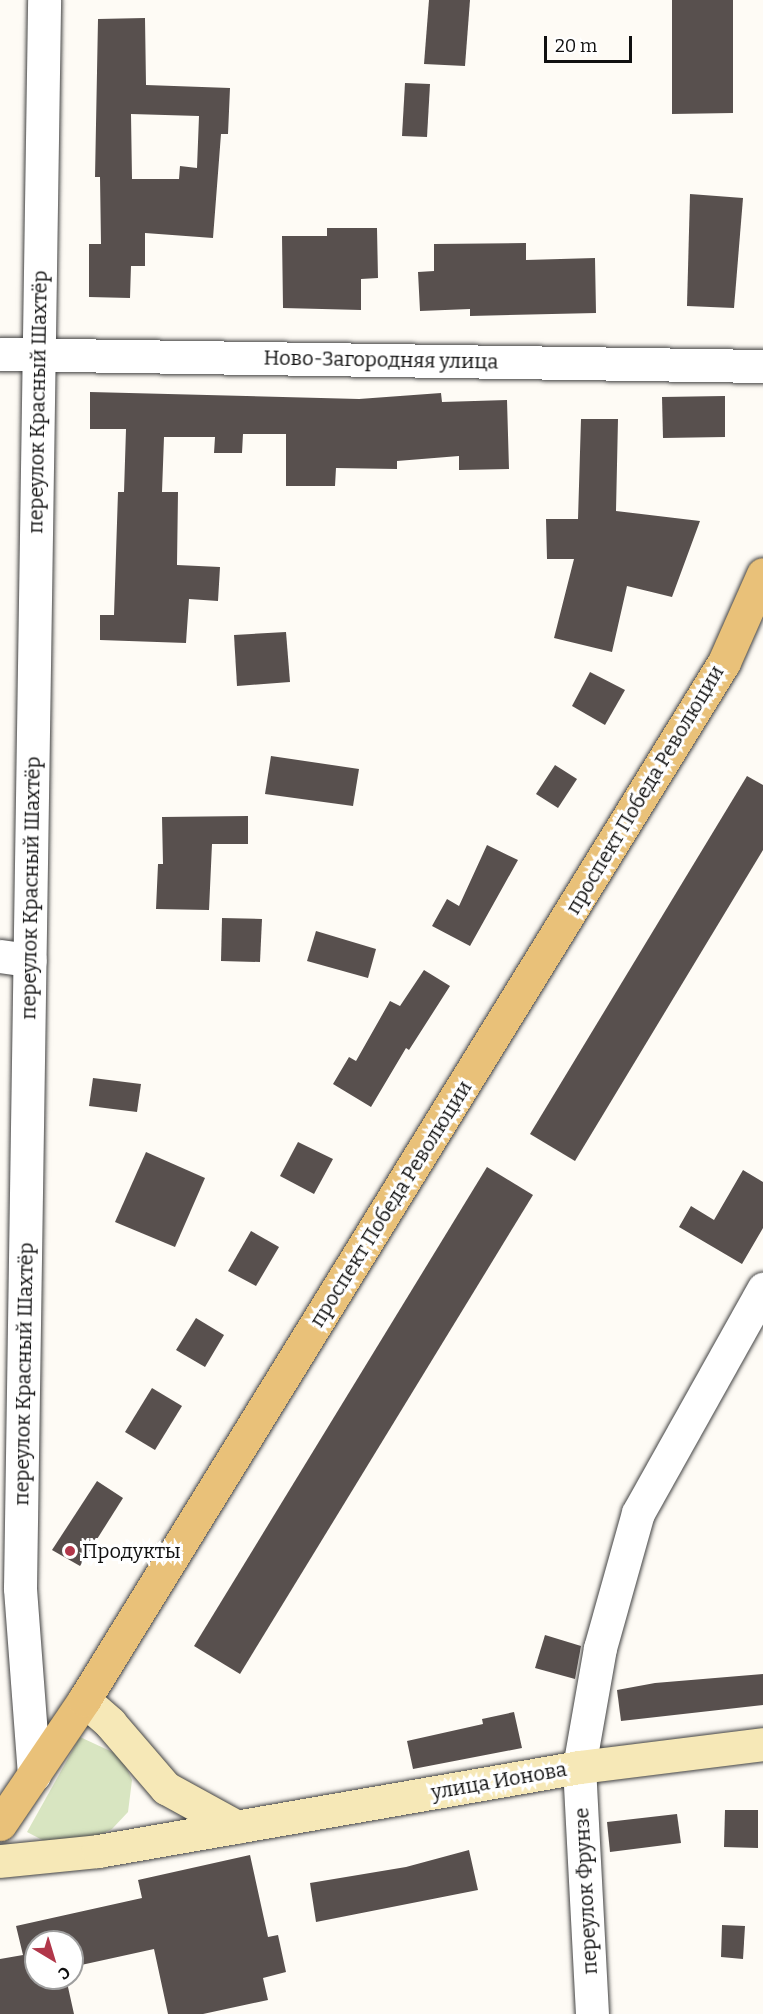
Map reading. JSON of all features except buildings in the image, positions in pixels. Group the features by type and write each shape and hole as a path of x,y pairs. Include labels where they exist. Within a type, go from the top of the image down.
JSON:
{"main road":[{"name":"проспект Победа Революции","path":"0,1824 84,1700 723,662 763,574"},
{"path":"84,1700 166,1788 237,1827"},
{"name":"улица Ионова","path":"0,1861 98,1851 579,1767 763,1744"}],"street":[{"name":"переулок Красный Шахтёр","path":"34,1775 20,1588 15,958 39,354 44,0"},
{"name":"Ново-Загородняя улица","path":"0,354 763,366"},
{"name":"переулок Фрунзе","path":"592,2014 579,1767 600,1648 638,1513 763,1289"}],"green space":[{"path":"80,1737 121,1756 132,1780 128,1812 112,1829 85,1842 50,1844 27,1832"}],"place":[{"name":"Продукты","path":"70,1551"}]}
